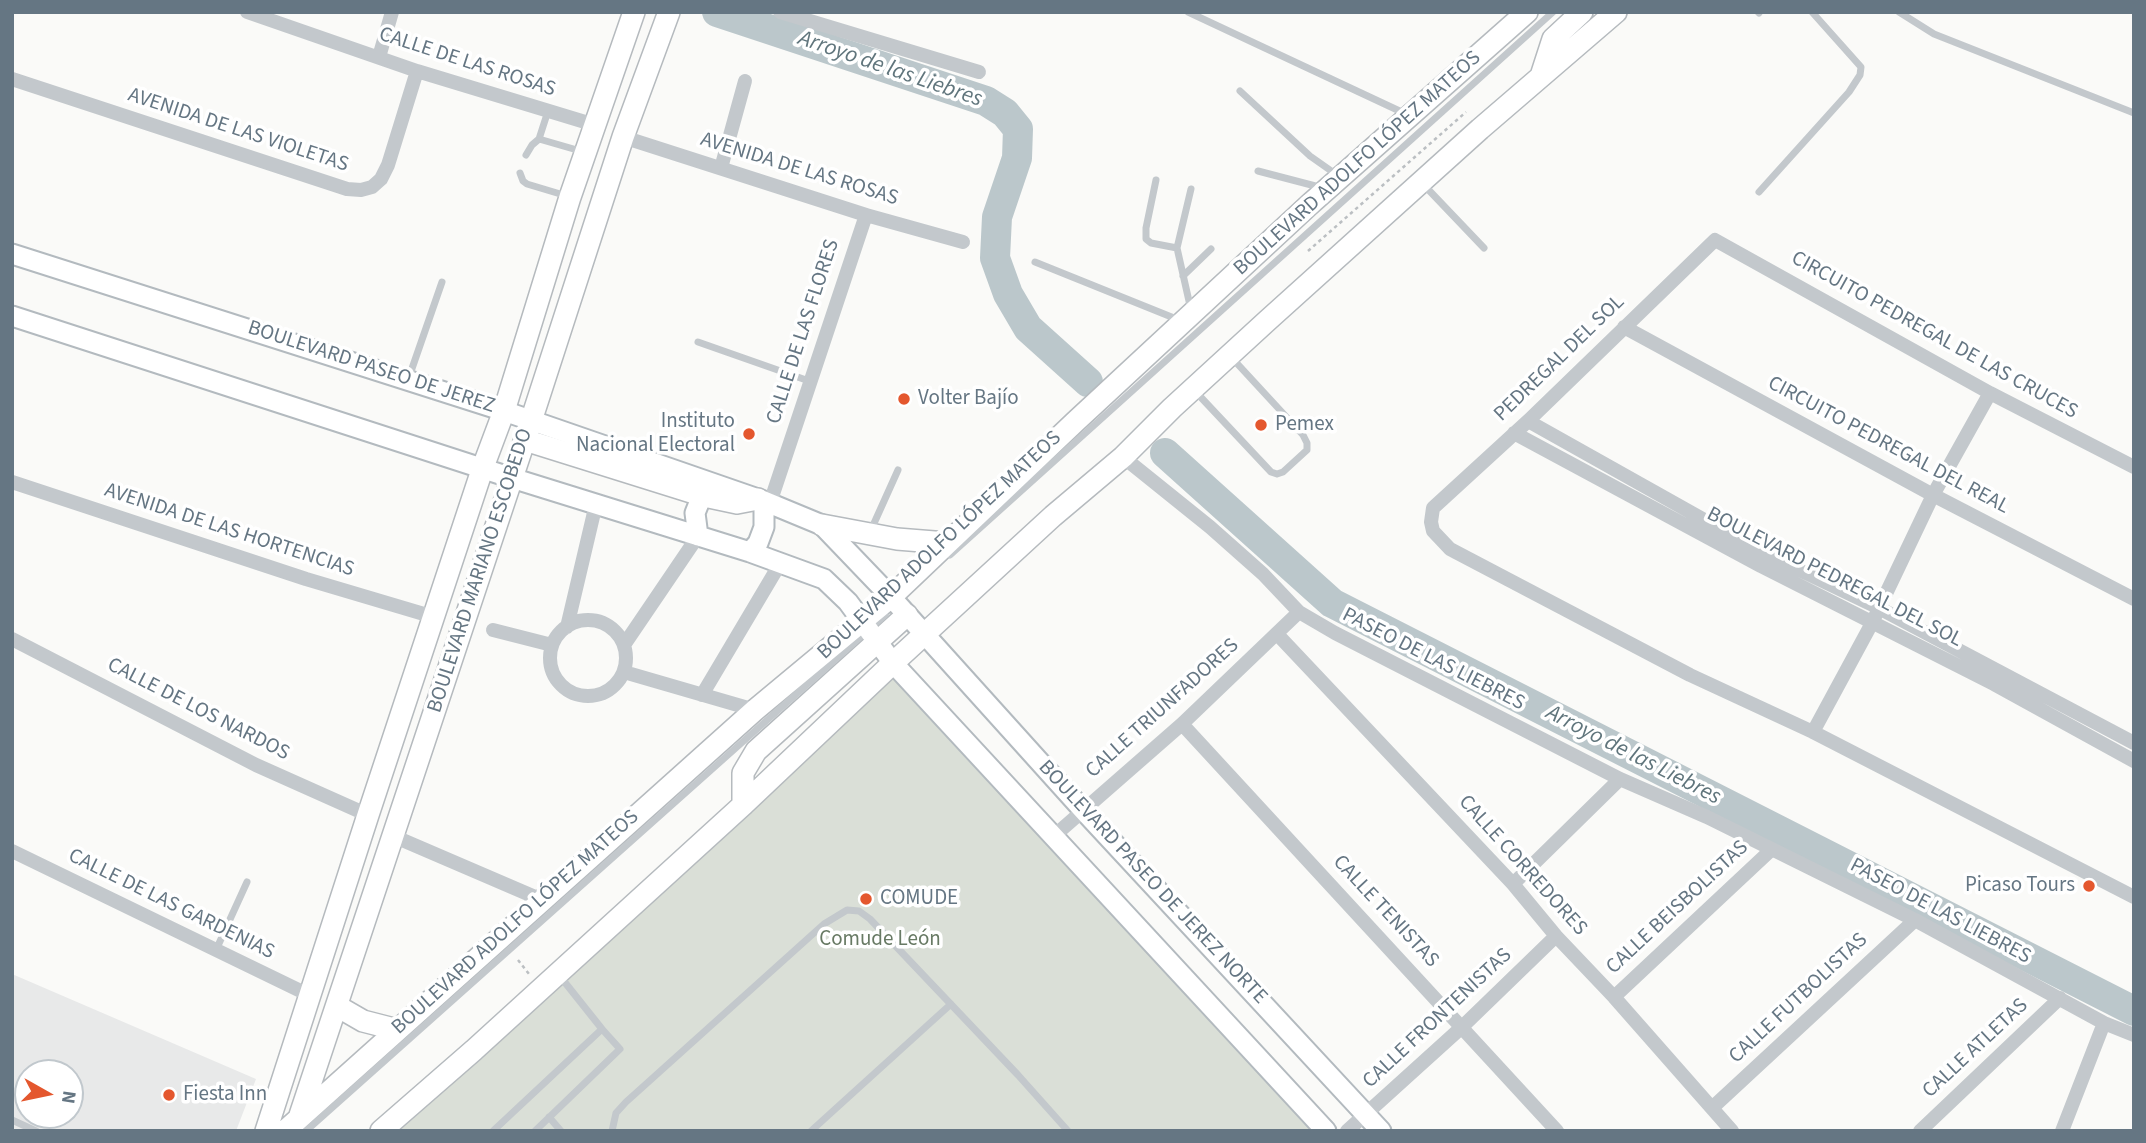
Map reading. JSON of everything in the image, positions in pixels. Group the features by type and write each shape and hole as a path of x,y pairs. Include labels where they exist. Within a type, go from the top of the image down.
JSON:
{"main road":[{"name":"BOULEVARD MARIANO ESCOBEDO","path":"266,1131 483,467 504,411 569,197 634,12"},
{"name":"BOULEVARD MARIANO ESCOBEDO","path":"296,1127 623,137 669,12"},
{"name":"BOULEVARD ADOLFO LÓPEZ MATEOS","path":"296,1127 398,1030 755,710 869,632 1075,422 1334,183 1527,12"},
{"path":"1541,76 1553,40 1582,12"},
{"path":"381,1131 743,805 892,663 1053,516 1123,457 1230,355 1616,12"},
{"name":"BOULEVARD PASEO DE JEREZ","path":"12,254 504,411 528,431 764,501 822,525 900,603 925,635"},
{"path":"12,316 781,562 824,579 848,602 892,663"},
{"path":"528,431 704,496 737,503 764,501 764,527 750,552"},
{"path":"698,536 695,513 704,496"},
{"path":"822,525 918,542 947,550"},
{"path":"743,805 743,773 756,751 869,632"},
{"name":"BOULEVARD PASEO DE JEREZ NORTE","path":"925,635 1083,810 1381,1131"},
{"name":"BOULEVARD PASEO DE JEREZ NORTE","path":"892,663 1326,1131"},
{"path":"337,1006 363,1021 398,1030"}],"street":[{"name":"CALLE DE LAS ROSAS","path":"247,12 417,71 595,125"},
{"path":"379,57 392,12"},
{"path":"780,12 979,72"},
{"name":"AVENIDA DE LAS VIOLETAS","path":"12,79 347,189 361,190 372,187 381,179 417,71"},
{"path":"721,168 745,81"},
{"name":"AVENIDA DE LAS ROSAS","path":"623,137 866,215 963,242"},
{"name":"CALLE DE LAS FLORES","path":"764,501 866,215"},
{"name":"PEDREGAL DEL SOL","path":"1715,240 1528,421 1433,508 1431,522 1433,531 1450,549 1690,675 1813,732"},
{"name":"CIRCUITO PEDREGAL DE LAS CRUCES","path":"1715,240 1990,393 2134,467"},
{"name":"CIRCUITO PEDREGAL DEL REAL","path":"1624,327 1933,495 2134,599"},
{"path":"1990,393 1933,495 1872,623 1813,732 2134,897"},
{"name":"BOULEVARD PEDREGAL DEL SOL","path":"1528,421 1758,550 1879,608 2134,743"},
{"name":"BOULEVARD PEDREGAL DEL SOL","path":"1514,433 1872,623 1994,684 2134,761"},
{"name":"PASEO DE LAS LIEBRES","path":"1123,457 1210,527 1263,574 1299,612 1400,668 1620,779 1707,817 1915,920 2104,1023 2134,1035"},
{"name":"AVENIDA DE LAS HORTENCIAS","path":"12,482 306,579 434,617"},
{"path":"567,627 596,504"},
{"path":"624,645 698,536"},
{"path":"702,695 781,562"},
{"name":"CALLE TRIUNFADORES","path":"1054,836 1182,724 1299,612"},
{"path":"583,621 600,622 614,631 624,645 626,659 624,673 612,689 594,697 574,695 558,683 550,664 552,645 567,627 583,621"},
{"path":"493,630 552,645"},
{"name":"CALLE CORREDORES","path":"1277,634 1513,884 1556,936 1614,997 1732,1131"},
{"name":"CALLE DE LOS NARDOS","path":"12,639 256,765 368,815"},
{"path":"624,673 755,710"},
{"name":"CALLE TENISTAS","path":"1182,724 1557,1131"},
{"path":"1513,884 1620,779"},
{"path":"393,836 542,900"},
{"name":"CALLE BEISBOLISTAS","path":"1614,997 1771,850"},
{"name":"CALLE DE LAS GARDENIAS","path":"12,851 311,996"},
{"name":"CALLE FUTBOLISTAS","path":"1712,1108 1915,920"},
{"name":"CALLE FRONTENISTAS","path":"1347,1131 1462,1027 1556,936"},
{"name":"CALLE ATLETAS","path":"1920,1131 2060,999"},
{"path":"2062,1131 2104,1023"}],"lane":[{"path":"1188,12 1411,116"},
{"path":"947,550 1553,12"},
{"path":"1759,192 1849,92 1860,75 1861,67 1812,12"},
{"path":"1899,12 1934,34 2134,113"},
{"path":"1240,91 1310,156 1334,183"},
{"path":"526,155 539,139 548,111"},
{"path":"539,139 585,152"},
{"path":"1258,171 1334,183"},
{"path":"520,173 527,184 569,197"},
{"path":"1156,180 1146,239 1151,243 1177,248"},
{"path":"1421,183 1484,248"},
{"path":"1035,262 1188,318 1177,248 1191,189"},
{"path":"1183,276 1211,249"},
{"path":"408,380 442,282"},
{"path":"698,342 809,381"},
{"path":"1193,389 1270,472 1283,472 1307,450 1303,435 1230,355"},
{"path":"869,534 898,470"},
{"path":"296,1127 509,949 869,632"},
{"path":"216,950 247,882"},
{"path":"612,1131 616,1113 626,1102 824,924 847,910 859,911 870,919 1068,1131"},
{"path":"535,1131 620,1049 550,981"},
{"path":"811,1131 950,1004"},
{"path":"493,1131 602,1029"},
{"path":"549,1117 562,1131"},
{"path":"12,1120 36,1131"}],"path":[{"path":"1303,255 1466,112"},
{"path":"509,949 550,981"}],"shaded area":[{"path":"12,974 256,1079 236,1131 12,1131"}],"green space":[{"name":"COMUDE","path":"890,666 1314,1131 371,1131"}],"waterway":[{"name":"Arroyo de las Liebres","path":"717,12 986,101 1005,113 1018,129 1017,158 997,217 995,258 1008,294 1028,328 1088,382"},
{"name":"Arroyo de las Liebres","path":"1165,453 1332,603 2134,1011"}],"place":[{"name":"Volter Bajío","path":"904,399"},
{"name":"Pemex","path":"1261,425"},
{"name":"Instituto Nacional Electoral","path":"749,434"},
{"name":"Picaso Tours","path":"2089,886"},
{"name":"COMUDE","path":"866,899"},
{"name":"Fiesta Inn","path":"169,1095"}],"park label":[{"name":"Comude León","path":"880,940"}]}
